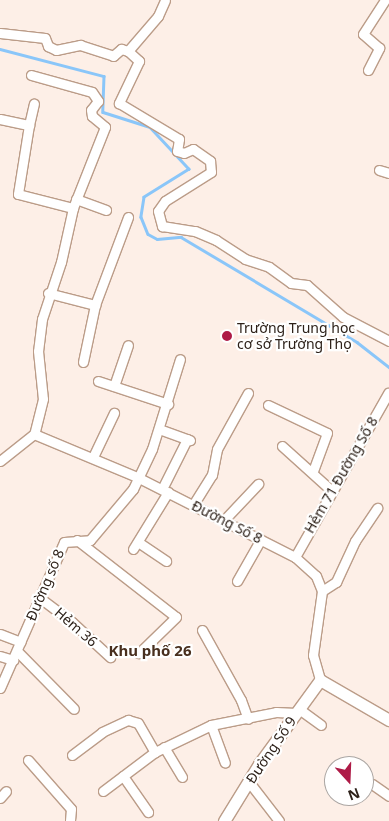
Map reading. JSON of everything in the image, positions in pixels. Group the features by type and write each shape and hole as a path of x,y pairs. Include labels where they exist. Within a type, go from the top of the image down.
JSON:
{"street":[{"path":"128,51 158,16 165,0"},
{"path":"368,70 379,48 363,34 385,0"},
{"path":"0,33 45,38 48,46 56,50 80,44 113,56 121,49 128,51 139,61 120,104 179,139 177,151 184,153 193,149 210,161 211,172 165,202 158,211 162,226 195,232 216,240 245,259 269,267 291,283 307,285 350,321 389,340"},
{"path":"0,462 34,434 43,398 38,351 48,293 61,262 74,204 105,127 92,116 91,110 98,98 92,92 31,75"},
{"path":"34,104 18,194 106,210"},
{"path":"0,119 29,125"},
{"path":"379,170 389,173"},
{"path":"83,362 95,305 128,217"},
{"path":"48,293 95,305"},
{"path":"114,386 128,345"},
{"name":"Đường số 8","path":"0,688 64,542 90,540 132,490 159,430 180,359"},
{"path":"98,381 168,404"},
{"path":"192,504 212,475 218,449 248,393"},
{"name":"Hẻm 71 Đường Số 8","path":"295,557 388,393"},
{"path":"268,405 327,434 313,471"},
{"path":"93,457 114,413"},
{"path":"159,430 189,440 165,491 135,546 166,560"},
{"name":"Đường Số 8","path":"34,434 93,457 137,477 295,557 316,576 322,591"},
{"path":"282,446 313,471 332,491"},
{"path":"0,450 10,453"},
{"path":"224,520 258,484"},
{"path":"377,508 355,541 336,582 322,591 313,655 320,680 389,720"},
{"path":"77,540 176,617 139,653"},
{"path":"237,580 262,540"},
{"name":"Hẻm 36","path":"40,598 72,622 110,657"},
{"path":"202,630 241,700 248,718"},
{"path":"0,634 19,647 74,709"},
{"path":"0,656 13,660"},
{"name":"Đường Số 9","path":"224,821 320,680"},
{"path":"103,791 155,752 210,725 276,712 298,711 321,724"},
{"path":"72,755 102,732 128,720 138,723 155,752"},
{"path":"210,725 224,763"},
{"path":"164,747 182,777"},
{"path":"28,760 72,809 70,821"},
{"path":"123,776 148,812"},
{"path":"249,782 279,821"},
{"path":"374,785 389,796"}],"waterway":[{"path":"0,49 104,76 103,112 150,127 189,169 144,197 141,217 148,234 157,239 181,237 357,342 389,367"}],"place":[{"name":"Trường Trung học cơ sở Trường Thọ","path":"227,336"}],"district":[{"name":"Khu phố 26","path":"150,651"}]}
